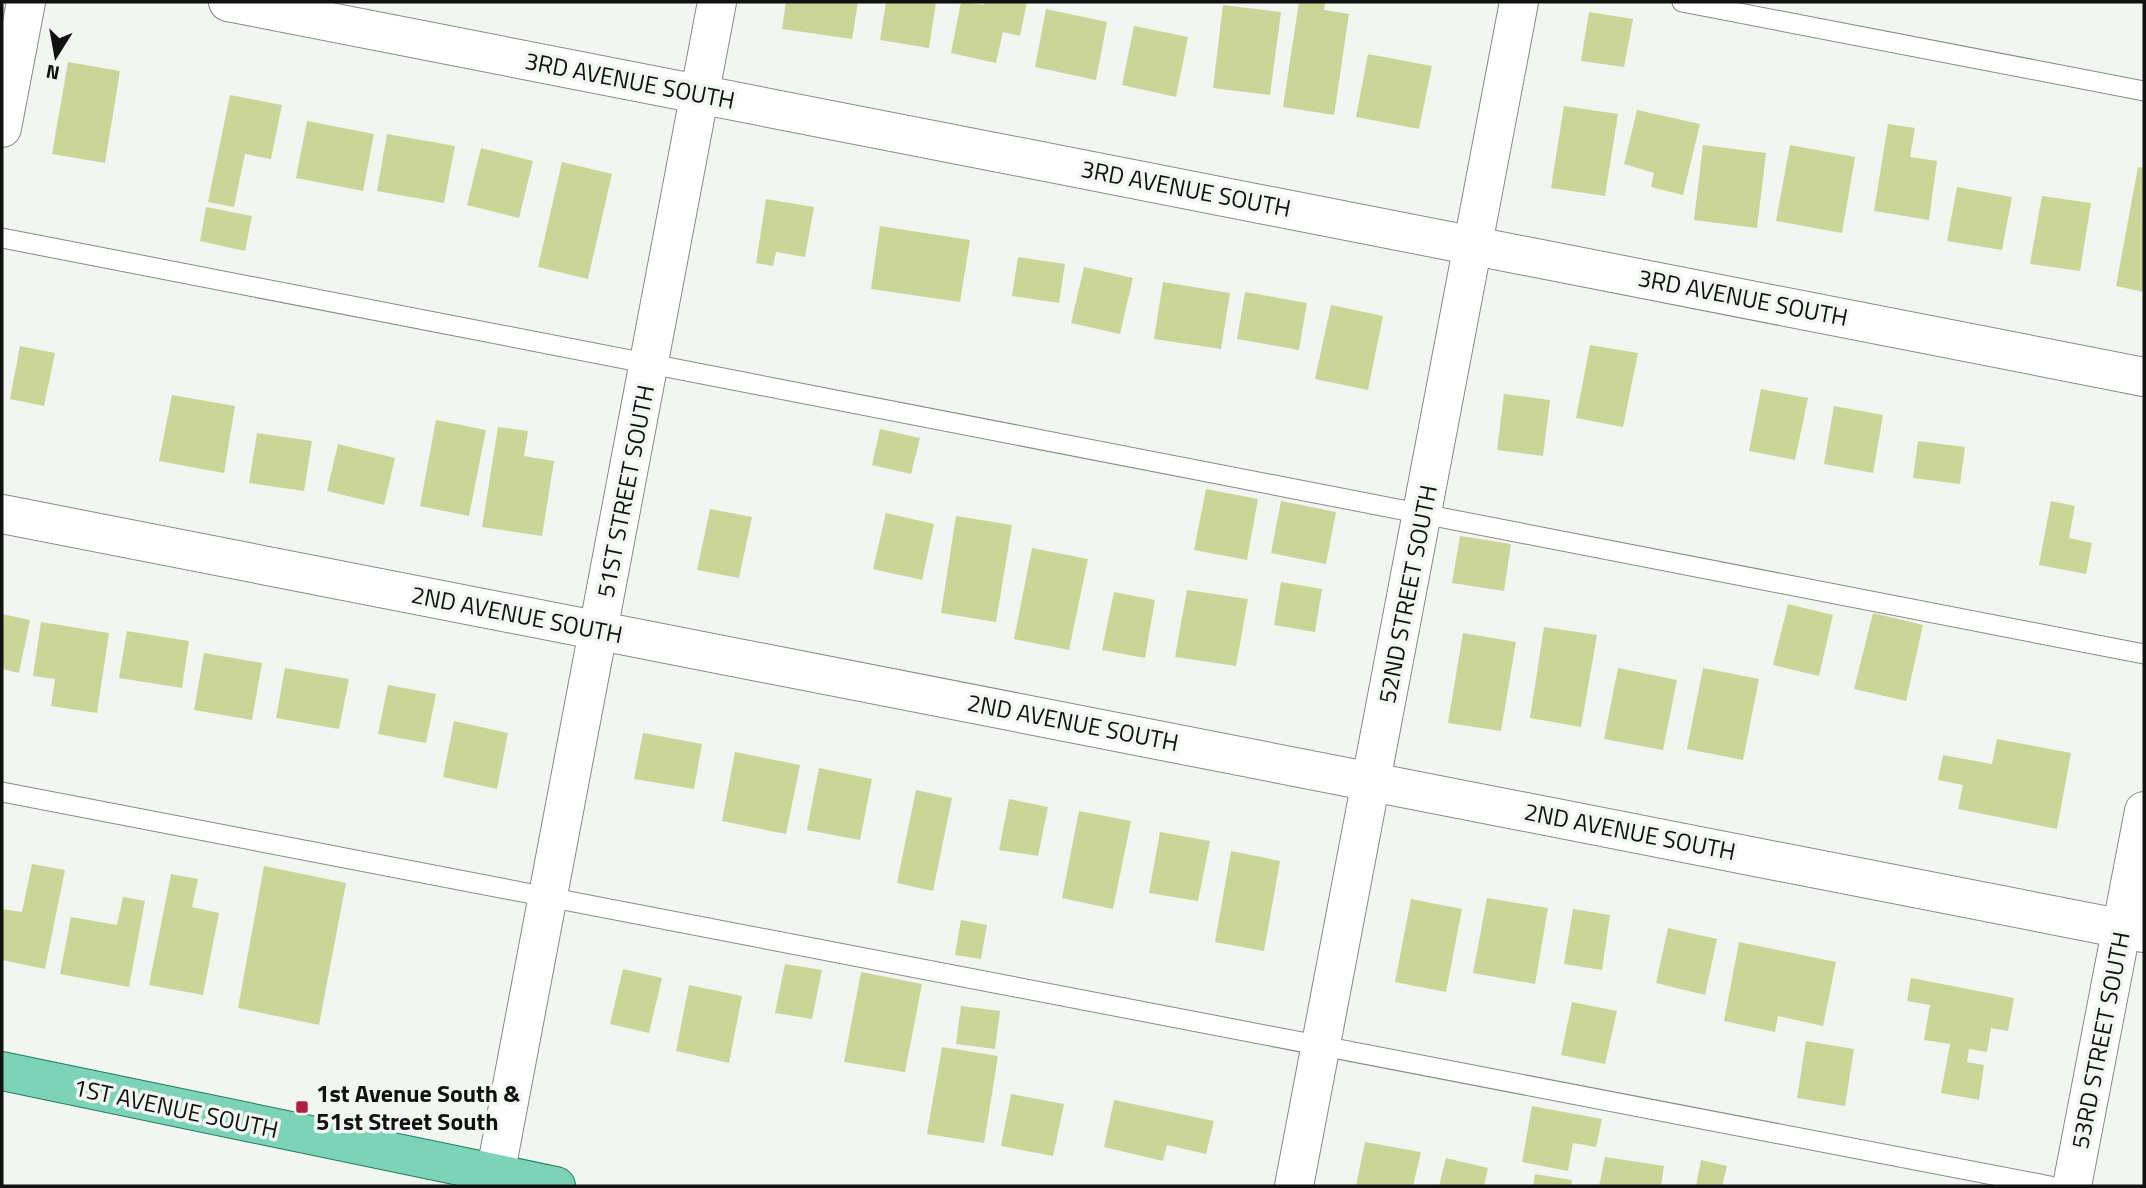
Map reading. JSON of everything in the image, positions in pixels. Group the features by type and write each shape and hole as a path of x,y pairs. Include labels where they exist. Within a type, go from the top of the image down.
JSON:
{"main road":[{"name":"1ST AVENUE SOUTH","path":"2,1071 494,1180 556,1186"}],"street":[{"path":"2,128 26,2"},
{"name":"3RD AVENUE SOUTH","path":"228,2 2144,376"},
{"name":"51ST STREET SOUTH","path":"494,1180 717,2"},
{"name":"52ND STREET SOUTH","path":"1294,1186 1519,2"},
{"name":"2ND AVENUE SOUTH","path":"2,514 2133,931"},
{"name":"53RD STREET SOUTH","path":"2072,1186 2133,931 2144,811"}],"lane":[{"path":"1682,2 2144,91"},
{"path":"2,239 2144,654"},
{"path":"2,792 2050,1186"}],"building":[{"path":"786,2 858,2 852,39 782,29"},
{"path":"886,2 936,2 929,48 880,40"},
{"path":"961,2 984,5 985,2 1027,2 1020,36 1003,32 996,63 951,53"},
{"path":"1299,2 1325,2 1324,10 1349,14 1334,115 1283,107"},
{"path":"1223,5 1281,12 1270,95 1213,88"},
{"path":"1046,9 1107,22 1096,80 1035,67"},
{"path":"1589,12 1633,19 1624,67 1581,61"},
{"path":"1134,26 1188,37 1176,97 1122,85"},
{"path":"1368,54 1432,66 1419,129 1356,117"},
{"path":"68,62 120,71 105,163 52,154"},
{"path":"230,95 282,105 271,159 245,154 234,207 208,202"},
{"path":"1564,106 1618,114 1605,196 1551,188"},
{"path":"1637,110 1700,124 1683,195 1651,187 1654,173 1624,164"},
{"path":"307,121 374,134 363,191 296,178"},
{"path":"1888,124 1915,128 1910,157 1937,161 1929,220 1874,211"},
{"path":"387,134 455,146 444,203 377,191"},
{"path":"1703,145 1766,153 1757,228 1694,220"},
{"path":"1790,145 1855,157 1842,233 1776,221"},
{"path":"481,148 533,161 519,218 467,205"},
{"path":"562,162 612,174 588,279 538,267"},
{"path":"2138,167 2144,168 2144,292 2116,286"},
{"path":"1957,187 2012,197 2002,250 1947,241"},
{"path":"2042,196 2091,203 2080,271 2030,264"},
{"path":"766,199 814,207 805,257 776,252 773,266 756,263"},
{"path":"206,207 252,216 245,251 200,241"},
{"path":"880,226 970,240 960,302 871,289"},
{"path":"1018,257 1065,264 1059,303 1012,296"},
{"path":"1084,267 1133,278 1120,334 1071,323"},
{"path":"1163,282 1230,293 1221,349 1154,339"},
{"path":"1245,292 1307,303 1299,350 1237,339"},
{"path":"1331,305 1383,316 1368,390 1315,379"},
{"path":"1590,345 1638,353 1623,427 1576,418"},
{"path":"20,346 55,353 44,406 10,399"},
{"path":"1761,389 1808,398 1795,460 1749,451"},
{"path":"1504,394 1550,400 1543,456 1497,450"},
{"path":"172,395 235,406 224,473 159,461"},
{"path":"1834,406 1883,415 1873,473 1824,464"},
{"path":"436,420 486,430 469,516 420,506"},
{"path":"498,427 528,431 524,456 554,461 542,536 482,527"},
{"path":"880,429 920,438 911,474 872,465"},
{"path":"257,433 312,441 304,491 249,483"},
{"path":"1918,441 1965,447 1960,484 1913,478"},
{"path":"338,444 395,458 384,505 327,491"},
{"path":"1206,489 1258,499 1247,560 1194,550"},
{"path":"1281,501 1336,512 1326,564 1271,553"},
{"path":"2051,501 2075,506 2069,538 2092,543 2086,574 2039,565"},
{"path":"710,509 752,517 739,578 697,570"},
{"path":"886,513 934,524 922,580 873,569"},
{"path":"956,516 1012,525 996,622 941,613"},
{"path":"1460,536 1511,544 1504,591 1452,583"},
{"path":"1032,548 1088,559 1069,650 1014,639"},
{"path":"1281,582 1322,589 1315,632 1274,625"},
{"path":"1187,590 1248,599 1236,666 1175,657"},
{"path":"1114,592 1155,600 1145,658 1102,650"},
{"path":"1788,604 1833,615 1819,676 1773,665"},
{"path":"1873,613 1923,625 1906,701 1854,689"},
{"path":"2,614 30,620 19,673 2,669"},
{"path":"41,622 109,633 97,713 51,706 55,679 33,676"},
{"path":"1544,627 1597,635 1581,727 1530,718"},
{"path":"127,631 189,641 182,688 119,678"},
{"path":"1463,633 1516,642 1501,731 1448,723"},
{"path":"204,653 262,663 252,720 194,710"},
{"path":"285,668 349,679 339,729 276,718"},
{"path":"1618,668 1677,680 1663,750 1604,739"},
{"path":"1703,668 1759,679 1743,760 1687,749"},
{"path":"388,685 436,694 426,743 378,734"},
{"path":"454,721 508,733 497,789 443,777"},
{"path":"643,733 702,744 694,789 634,779"},
{"path":"1997,739 2071,753 2057,829 1958,809 1963,785 1938,780 1943,755 1992,764"},
{"path":"735,752 800,765 786,834 722,821"},
{"path":"819,768 872,779 860,840 807,830"},
{"path":"916,790 952,798 933,891 897,883"},
{"path":"1009,799 1048,807 1038,856 999,850"},
{"path":"1079,811 1131,821 1113,909 1062,898"},
{"path":"1160,832 1210,841 1198,901 1149,893"},
{"path":"1231,851 1280,861 1264,951 1215,942"},
{"path":"32,864 65,870 45,969 2,960 2,909 22,912"},
{"path":"264,866 346,883 319,1025 238,1008"},
{"path":"171,874 198,879 192,907 219,913 203,995 149,985"},
{"path":"123,897 145,901 129,987 60,974 71,917 117,925"},
{"path":"1487,898 1548,908 1535,984 1473,973"},
{"path":"1411,899 1462,909 1446,992 1395,982"},
{"path":"1573,909 1610,915 1602,970 1564,964"},
{"path":"961,920 987,925 981,959 955,955"},
{"path":"1668,928 1717,939 1705,995 1656,983"},
{"path":"1739,942 1836,962 1823,1026 1778,1016 1775,1032 1724,1021"},
{"path":"785,964 822,970 812,1019 775,1013"},
{"path":"623,969 662,978 649,1033 610,1024"},
{"path":"861,972 922,984 905,1072 844,1062"},
{"path":"1911,978 2014,998 2008,1031 1991,1028 1987,1052 1969,1049 1967,1062 1984,1065 1979,1100 1941,1093 1950,1044 1924,1040 1930,1005 1907,1001"},
{"path":"689,985 742,996 729,1063 676,1051"},
{"path":"1572,1002 1617,1011 1605,1064 1561,1055"},
{"path":"961,1006 1000,1011 995,1049 956,1044"},
{"path":"1806,1041 1854,1049 1845,1106 1797,1098"},
{"path":"942,1047 998,1056 984,1143 927,1134"},
{"path":"1011,1094 1064,1104 1053,1156 1001,1146"},
{"path":"1114,1100 1214,1121 1206,1154 1167,1145 1163,1161 1104,1147"},
{"path":"1532,1106 1602,1119 1596,1147 1573,1143 1568,1171 1522,1162"},
{"path":"1365,1142 1421,1152 1413,1186 1356,1186"},
{"path":"1605,1157 1664,1166 1661,1186 1599,1186"},
{"path":"1446,1158 1488,1168 1484,1186 1439,1186"},
{"path":"1701,1160 1727,1166 1722,1186 1696,1186"},
{"path":"1535,1174 1572,1180 1571,1186 1533,1186"}],"place":[{"name":"1st Avenue South & 51st Street South","path":"302,1107"}]}
